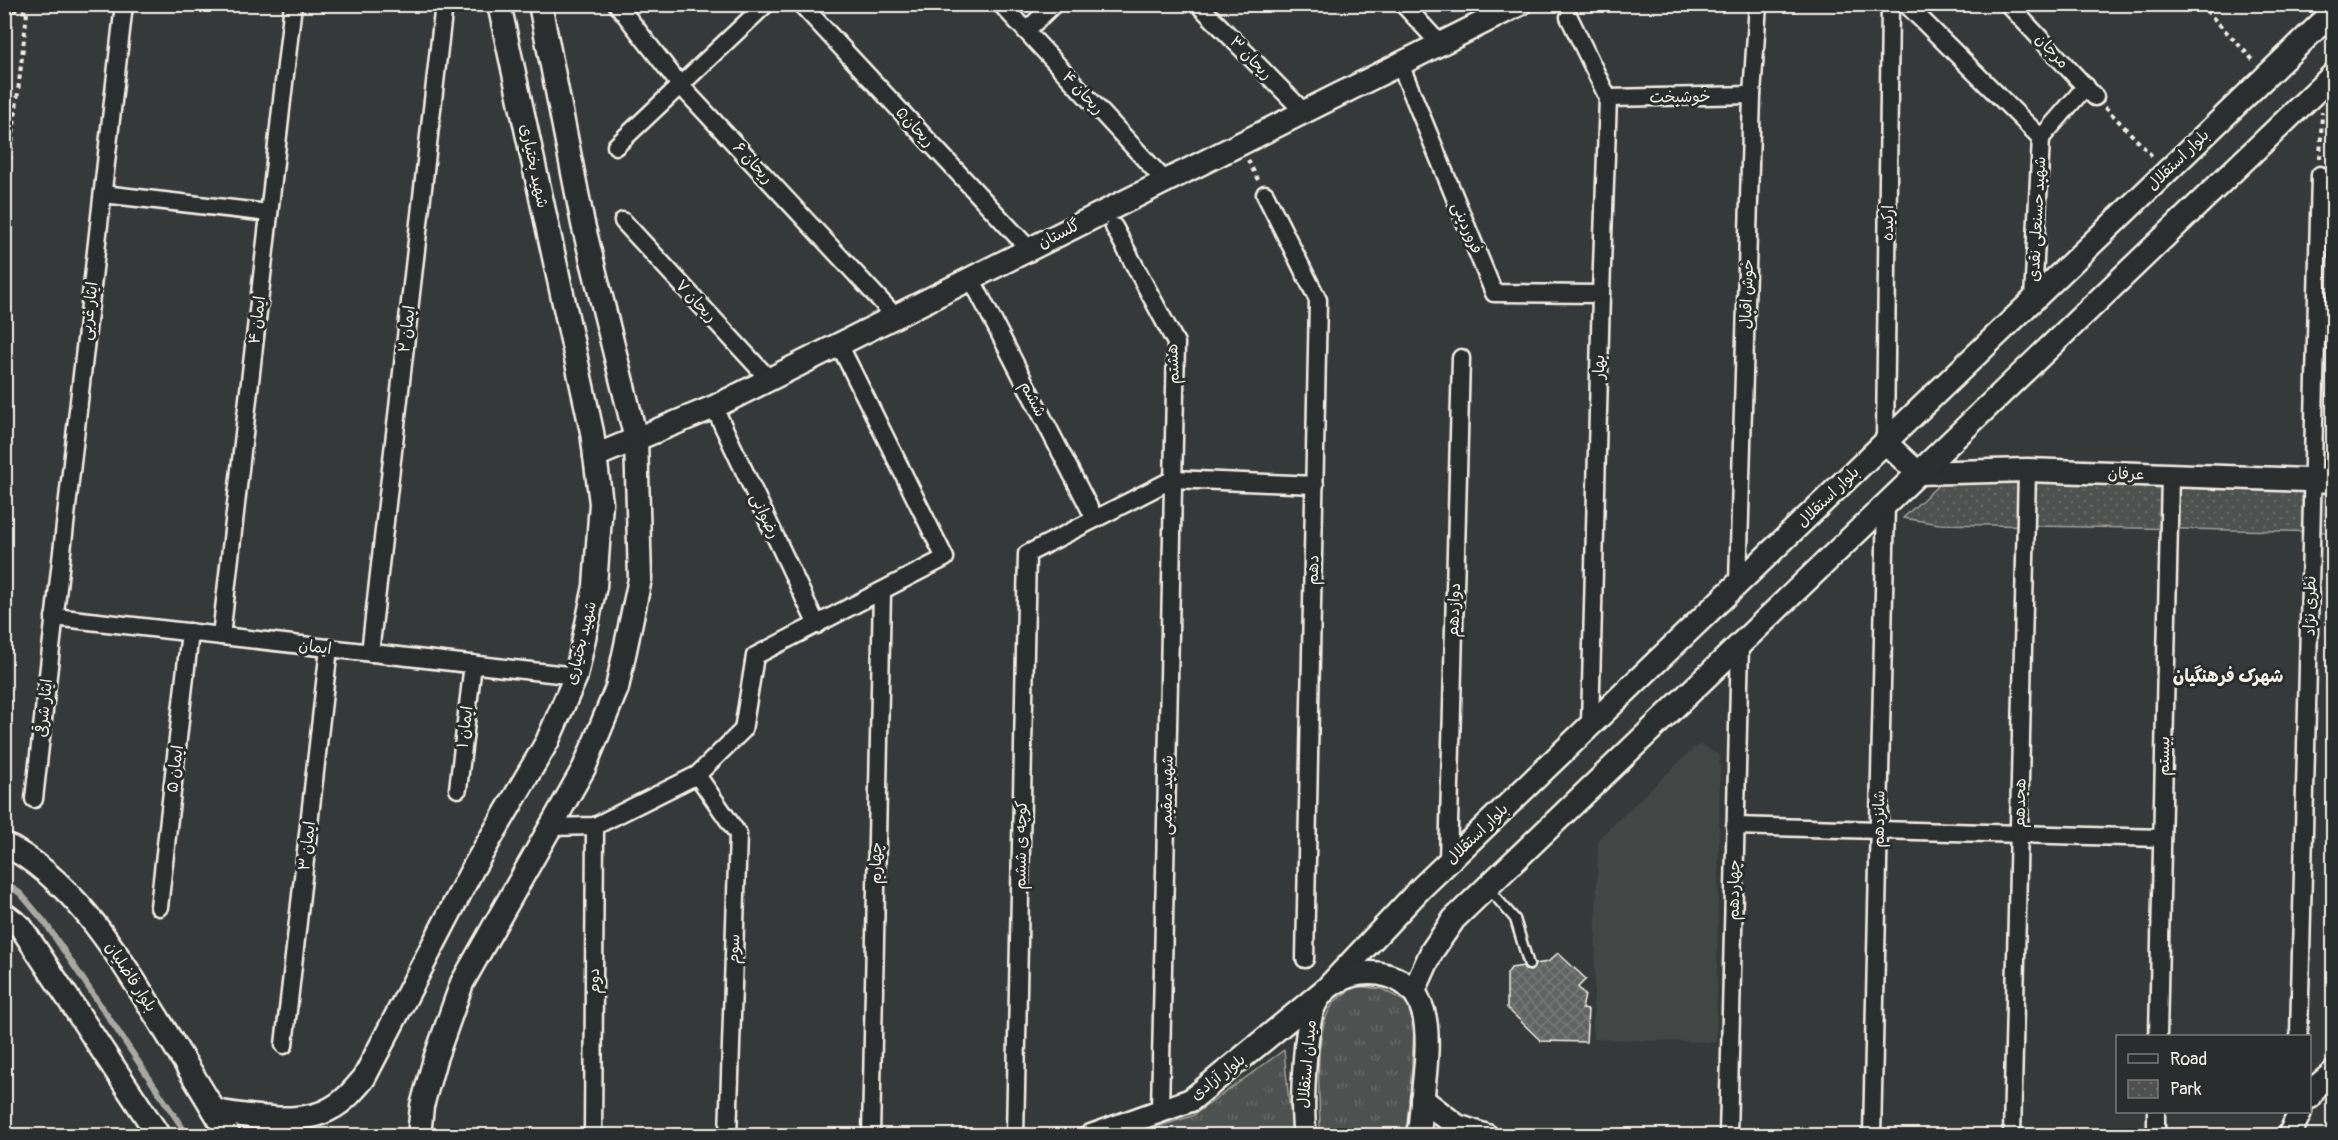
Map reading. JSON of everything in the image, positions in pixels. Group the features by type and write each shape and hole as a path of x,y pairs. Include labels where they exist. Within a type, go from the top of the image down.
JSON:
{"main road":[{"name":"شهید بختیاری","path":"215,1111 264,1118 299,1117 329,1110 348,1096 364,1078 472,870 547,742 576,676 595,585 602,503 592,432 499,4"},
{"path":"419,1136 422,1106 435,1059 462,983 584,768 617,688 640,579 636,439 583,224 540,4"},
{"name":"گلستان","path":"595,456 714,407 1520,4"},
{"name":"بلوار استقلال","path":"1327,988 1448,862 2334,11"},
{"path":"1414,991 1432,951 1454,919 2328,79"},
{"path":"1885,442 1918,473"},
{"name":"عرفان","path":"1918,473 2027,470 2323,481"},
{"name":"بلوار فاضلیان","path":"4,844 18,851 55,880 110,942 229,1136"},
{"path":"4,914 21,927 159,1136"},
{"path":"1327,988 1343,978 1362,972 1381,974 1399,981 1414,991 1423,1011 1427,1030 1417,1136"},
{"name":"بلوار آزادی","path":"1091,1136 1191,1100 1327,988"},
{"name":"میدان استقلال","path":"1305,1136 1302,1117 1309,1022 1315,1004 1327,988"},
{"path":"2311,1094 2316,1087 2334,1072"},
{"path":"1422,1099 1457,1126 1487,1136"}],"street":[{"name":"ایثار غربی","path":"54,617 124,4"},
{"name":"ایمان ۴","path":"220,636 293,4"},
{"name":"ایمان ۲","path":"370,653 444,4"},
{"name":"ریحان ۶","path":"616,4 680,85 895,316"},
{"path":"616,146 766,4"},
{"name":"ریحان۵","path":"801,4 1029,249"},
{"name":"ریحان ۴","path":"1001,4 1165,181"},
{"path":"1026,30 1054,4"},
{"name":"ریحان ۳","path":"1198,4 1304,112"},
{"path":"1403,4 1440,44"},
{"name":"خوش اقبال","path":"1738,583 1752,95 1758,4"},
{"name":"ارکیده","path":"1885,442 1890,4"},
{"path":"1906,4 2040,138 2091,92"},
{"name":"مرجان","path":"2008,4 2091,92"},
{"name":"بهار","path":"1569,17 1608,98 1590,725"},
{"name":"فروردینی","path":"1400,64 1494,293 1601,294"},
{"name":"خوشبخت","path":"1608,98 1752,95"},
{"name":"شهید حسنعلی نقدی","path":"2033,300 2040,138"},
{"name":"نظری نژاد","path":"2299,1035 2323,481 2320,175"},
{"path":"103,194 269,213"},
{"name":"دهم","path":"1265,194 1318,300 1305,959"},
{"name":"ریحان ۷","path":"623,221 769,379"},
{"name":"هشتم","path":"1114,226 1176,343 1173,479"},
{"name":"ششم","path":"971,278 1095,519"},
{"path":"550,826 595,826 698,775 743,730 755,656 945,558 839,344"},
{"name":"دوازدهم","path":"1448,862 1461,358"},
{"name":"رضوانی","path":"714,407 817,625"},
{"name":"هجدهم","path":"2012,1136 2027,470"},
{"name":"بیستم","path":"2158,1035 2170,475"},
{"path":"1095,519 1173,479 1315,484"},
{"name":"شهید مقیمی","path":"1160,1111 1173,479"},
{"name":"شانزدهم","path":"1872,1136 1886,503"},
{"name":"کوچه ی ششم","path":"1016,1136 1027,554 1095,519"},
{"name":"چهارم","path":"871,1136 882,591"},
{"name":"ایمان","path":"54,617 576,676"},
{"name":"ایثار شرقی","path":"34,799 54,617"},
{"name":"ایمان ۵","path":"159,906 190,632"},
{"name":"چهاردهم","path":"1728,1136 1740,644"},
{"name":"ایمان ۳","path":"284,1045 329,648"},
{"name":"ایمان ۱","path":"458,789 473,664"},
{"name":"سوم","path":"698,775 738,834 728,1136"},
{"name":"دوم","path":"593,1136 595,826"},
{"path":"1735,826 2162,838"},
{"path":"2156,1113 2156,1136"}],"lane":[{"path":"1487,887 1515,919 1529,965"}],"path":[{"path":"4,214 28,4"},
{"path":"2200,4 2268,74"},
{"path":"4,8 27,12"},
{"path":"2320,175 2328,79"},
{"path":"2091,92 2167,171"},
{"path":"1240,144 1265,194"}],"shaded area":[{"path":"1702,745 1720,756 1716,1042 1593,1039 1598,839 1694,748"}],"green space":[{"path":"1945,479 2333,491 2333,532 1939,524 1903,518"},
{"path":"1356,986 1382,989 1408,1003 1414,1031 1408,1127 1402,1136 1324,1135 1320,1130 1319,1065 1322,1031 1326,1016 1333,1004"},
{"path":"1284,1050 1289,1103 1296,1135 1128,1136 1192,1116"}],"building":[{"path":"1558,953 1586,979 1578,987 1585,995 1582,1009 1588,1010 1586,1042 1541,1041 1507,1008 1507,974 1511,968 1523,966 1525,970 1531,971 1535,964 1548,962"}],"waterway":[{"path":"4,882 21,894 46,924 188,1136"}],"district":[{"name":"شهرک فرهنگیان","path":"2228,676"}]}
